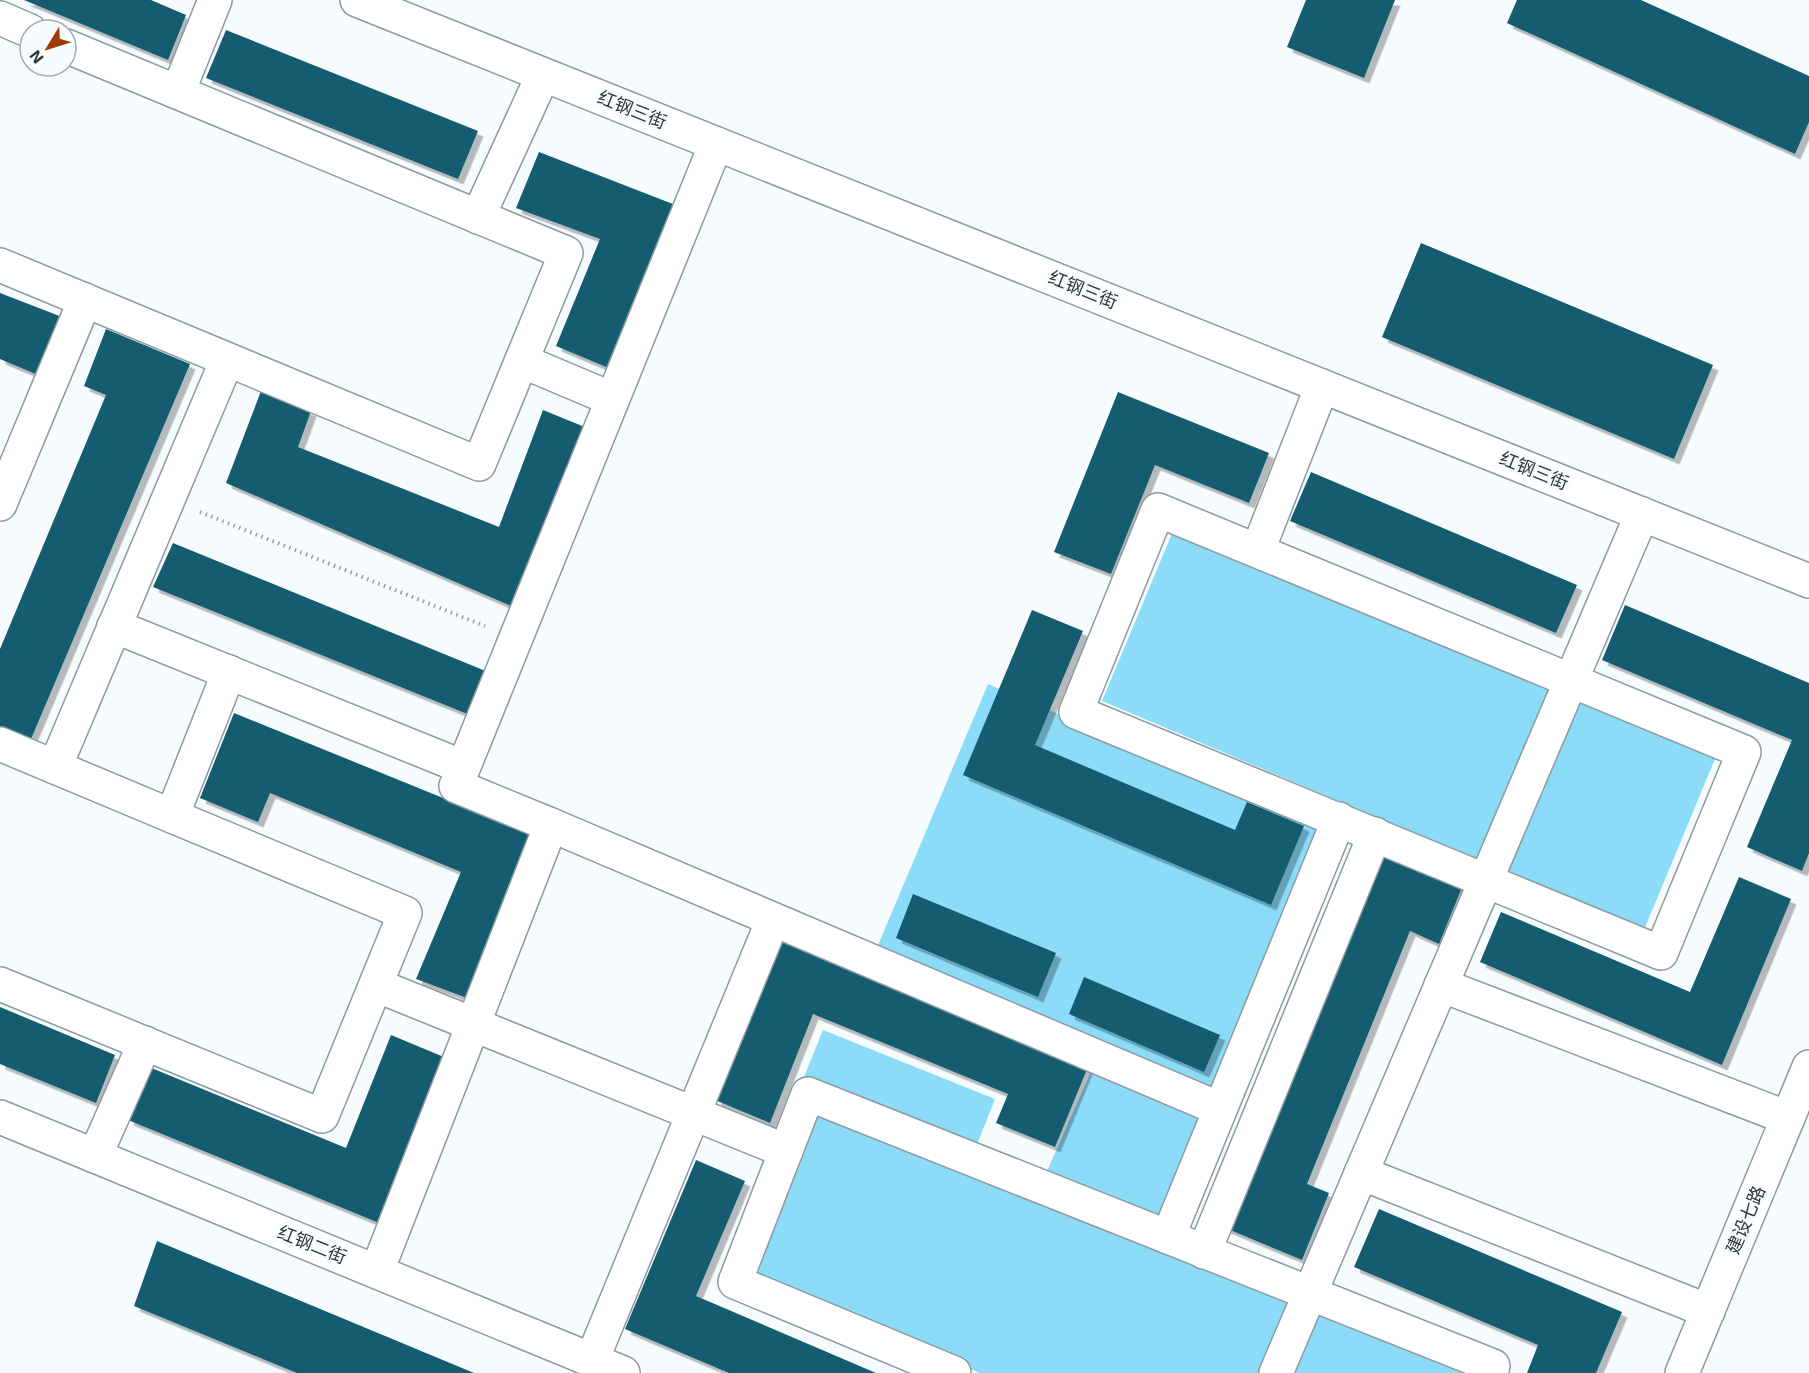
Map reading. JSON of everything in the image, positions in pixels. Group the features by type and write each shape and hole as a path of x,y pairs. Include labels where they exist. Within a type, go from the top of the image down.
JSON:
{"street":[{"path":"178,92 215,0"},
{"name":"红钢三街","path":"357,0 1809,581"},
{"path":"0,18 18,26"},
{"path":"0,265 479,464 566,253 78,51"},
{"path":"478,217 543,75"},
{"path":"716,144 456,786 1220,1110"},
{"path":"0,504 85,300"},
{"path":"55,767 227,360"},
{"path":"522,361 612,399"},
{"path":"1258,550 1322,386"},
{"path":"1158,510 1571,680 1744,752 1661,953 1076,712 1158,510"},
{"path":"1276,1373 1642,514"},
{"path":"114,626 463,767"},
{"path":"172,816 229,672"},
{"path":"0,744 405,913 322,1116 0,984"},
{"path":"1168,1238 1339,819"},
{"path":"377,1272 551,825"},
{"path":"1204,1252 1375,834"},
{"path":"592,1360 773,920"},
{"path":"376,985 786,1151"},
{"path":"1441,985 1788,1118"},
{"path":"95,1156 145,1043"},
{"name":"建设七路","path":"1682,1373 1809,1067"},
{"path":"954,1373 912,1365 735,1282 808,1094 1492,1366 1490,1373"},
{"name":"红钢二街","path":"0,1117 623,1373"},
{"path":"1361,1173 1708,1311"}],"path":[{"path":"168,499 516,638"}],"shaded area":[{"path":"1173,531 1715,759 1644,930 1102,701"},
{"path":"988,684 1321,826 1209,1092 876,950"},
{"path":"823,1030 995,1099 976,1147 804,1077"},
{"path":"1094,1065 1207,1115 1161,1221 1047,1171"},
{"path":"818,1108 1471,1373 980,1373 748,1275"}],"building":[{"path":"24,0 151,0 186,15 168,60 78,22 78,18 67,18"},
{"path":"1306,0 1395,0 1364,78 1287,47"},
{"path":"1517,0 1641,0 1809,76 1809,122 1795,154 1507,23"},
{"path":"226,30 478,131 458,179 206,78"},
{"path":"539,152 678,206 611,369 556,346 600,239 516,208"},
{"path":"1421,243 1713,365 1674,459 1382,337"},
{"path":"0,293 62,317 38,375 0,359"},
{"path":"106,329 190,364 31,739 0,726 0,649 106,395 84,386"},
{"path":"261,391 311,411 298,447 499,527 543,410 592,430 525,612 226,483"},
{"path":"1118,392 1269,453 1249,503 1155,465 1111,574 1054,552"},
{"path":"1311,472 1577,585 1556,633 1290,521"},
{"path":"173,543 488,672 470,715 153,587"},
{"path":"1625,605 1809,683 1809,853 1802,871 1747,847 1792,740 1602,660"},
{"path":"1032,610 1083,631 1035,745 1235,830 1247,802 1304,826 1271,905 963,775"},
{"path":"234,713 544,839 475,1001 416,979 461,872 270,793 258,822 200,798"},
{"path":"1376,849 1463,885 1439,944 1410,931 1307,1184 1329,1193 1302,1260 1223,1227"},
{"path":"1739,877 1791,899 1722,1065 1480,962 1501,912 1690,992"},
{"path":"913,894 1056,953 1038,997 896,938"},
{"path":"781,935 1090,1062 1055,1147 996,1123 1008,1094 813,1014 770,1123 715,1100"},
{"path":"1084,977 1220,1035 1204,1072 1069,1014"},
{"path":"0,1007 115,1055 96,1103 0,1064"},
{"path":"391,1035 451,1060 384,1225 128,1120 149,1067 346,1148"},
{"path":"696,1160 745,1181 696,1296 876,1373 729,1373 625,1329"},
{"path":"1379,1209 1622,1312 1596,1373 1527,1373 1538,1345 1354,1267"},
{"path":"157,1241 474,1373 297,1373 134,1306"}]}
